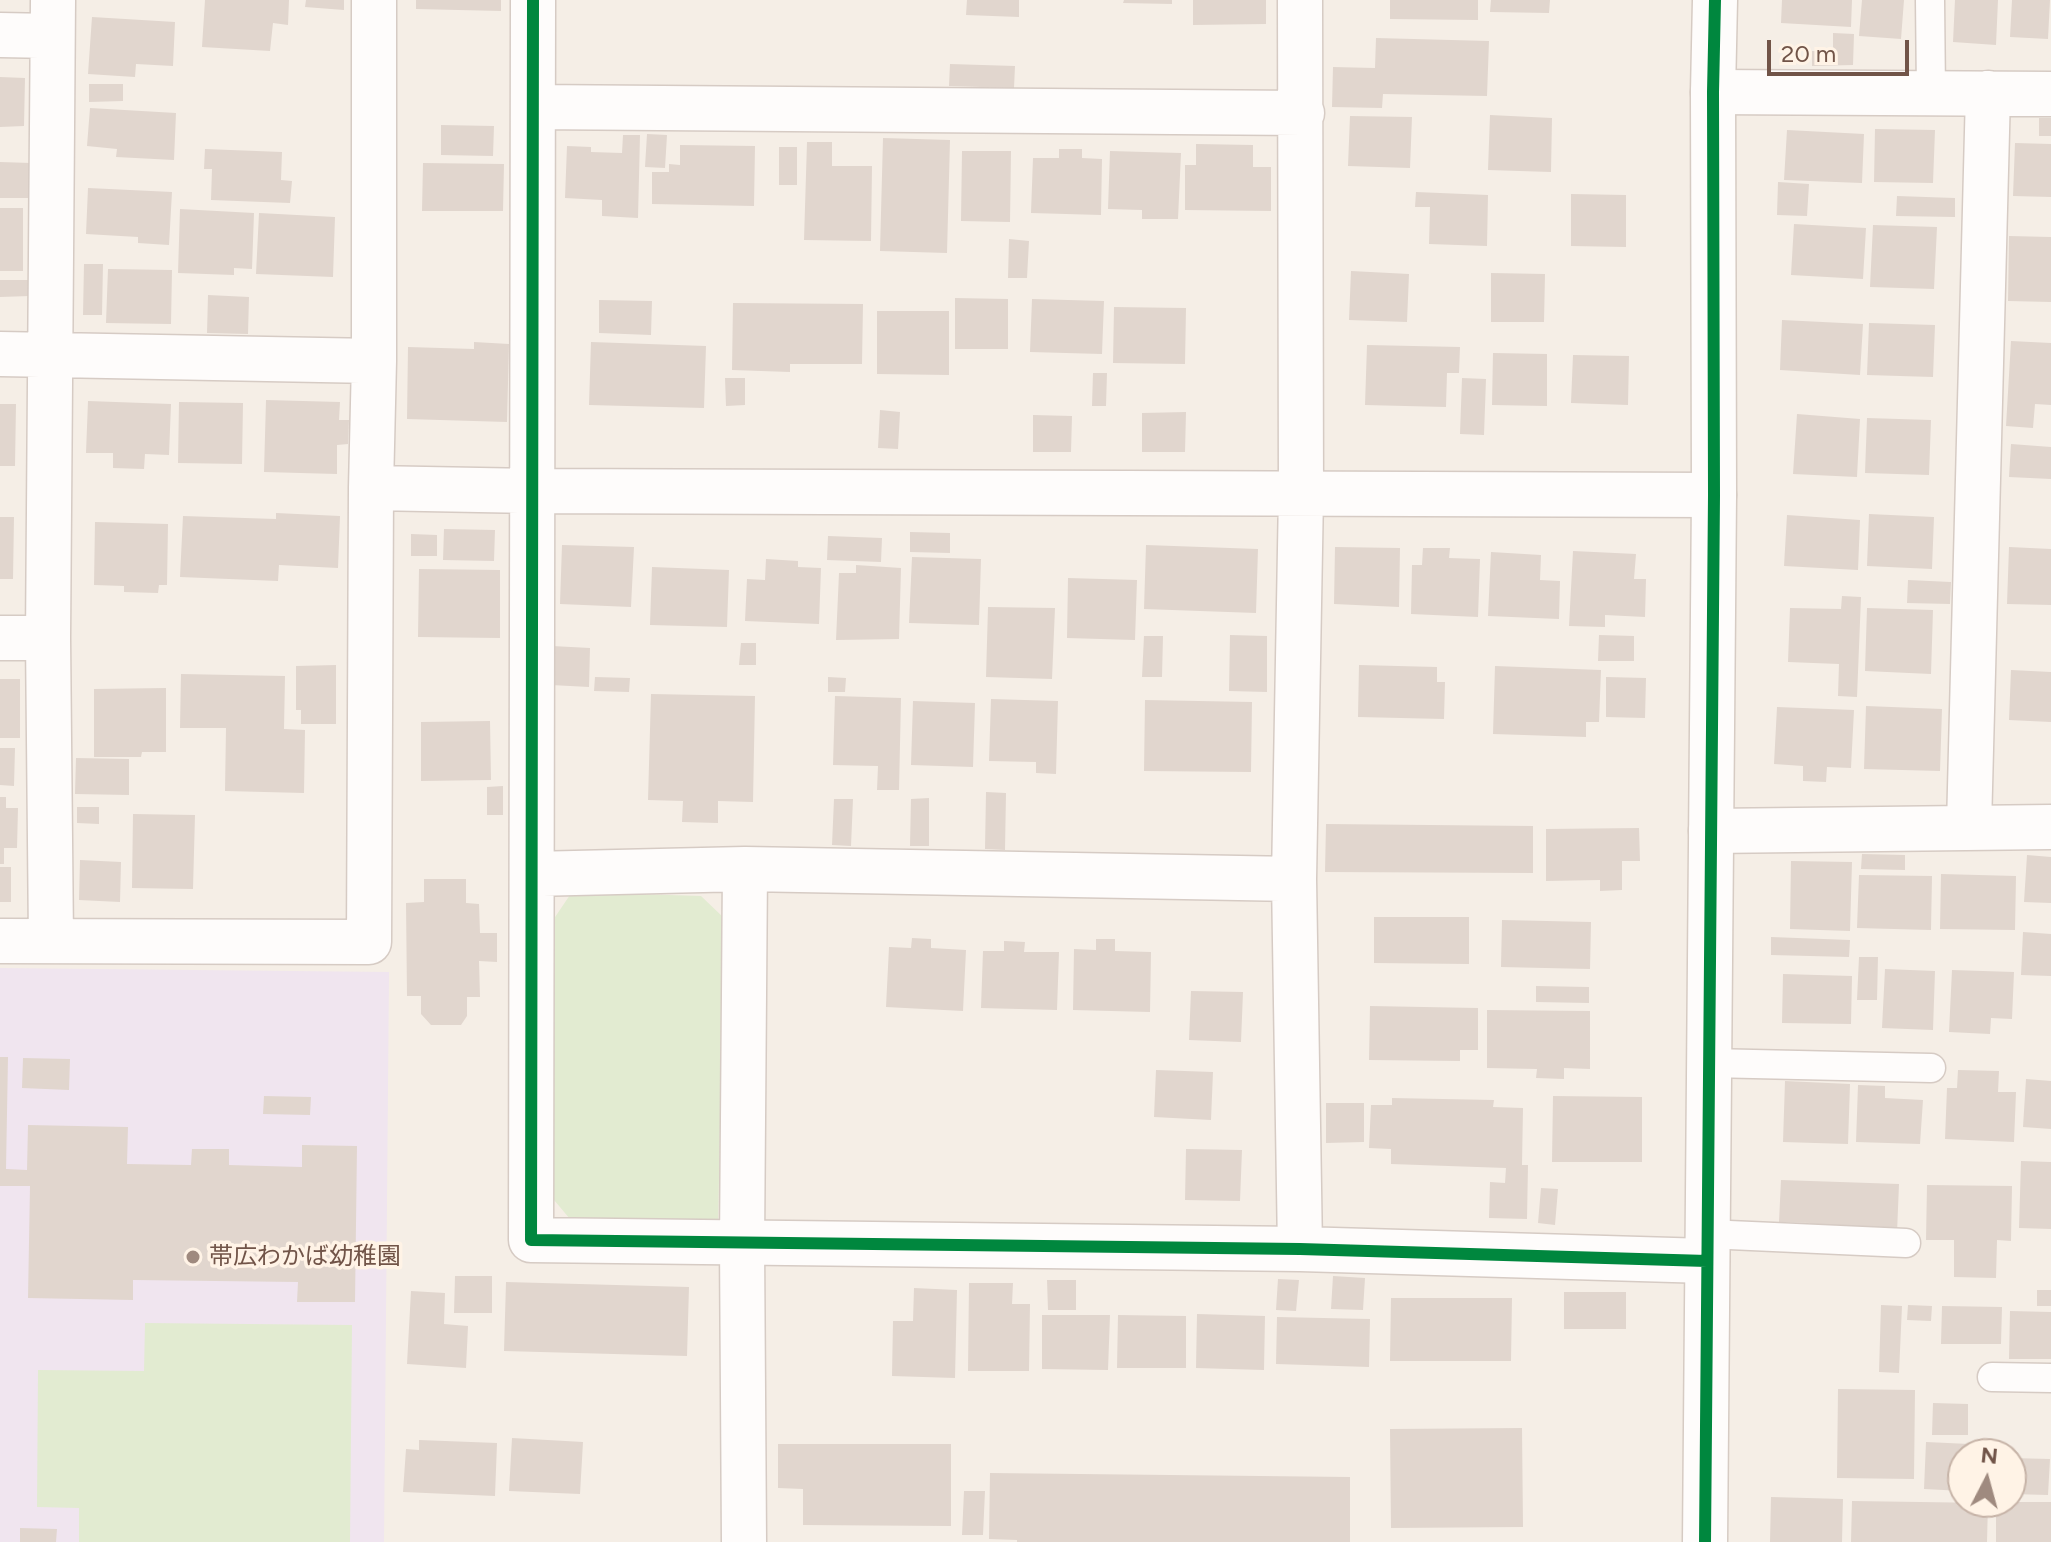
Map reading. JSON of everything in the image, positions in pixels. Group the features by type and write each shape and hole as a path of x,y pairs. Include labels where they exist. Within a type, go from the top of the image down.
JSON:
{"street":[{"path":"0,941 369,942 374,0"},
{"path":"533,0 531,1240 1300,1249 1707,1247"},
{"path":"1300,0 1301,494 1294,879 1300,1249"},
{"path":"1705,1542 1715,0"},
{"path":"0,35 52,18 48,638 51,941"},
{"path":"1713,92 2051,94"},
{"path":"1969,826 1988,93"},
{"path":"533,107 1302,113"},
{"path":"0,354 374,361"},
{"path":"371,488 1714,495"},
{"path":"0,638 48,638"},
{"path":"1711,831 2051,827"},
{"path":"532,874 745,869 1294,879"},
{"path":"744,1542 742,1244 745,869"}],"lane":[{"path":"1930,0 1931,93"},
{"path":"1709,1063 1931,1068"},
{"path":"1707,1247 1906,1243"},
{"path":"1992,1377 2051,1378"}],"shaded area":[{"name":"帯広わかば幼稚園","path":"0,968 389,972 384,1542 0,1542"}],"green space":[{"path":"572,892 701,896 724,918 718,1229 575,1225 549,1194 551,923"},
{"path":"145,1323 352,1325 350,1542 79,1542 79,1508 37,1507 38,1370 144,1371"}],"building":[{"path":"205,0 289,0 288,25 273,23 270,51 202,47"},
{"path":"306,0 344,0 344,10 305,7"},
{"path":"416,0 501,0 501,11 416,9"},
{"path":"967,0 1019,0 1019,17 966,15"},
{"path":"1124,0 1172,0 1172,4 1123,3"},
{"path":"1193,0 1266,0 1266,24 1193,25"},
{"path":"1390,0 1478,0 1478,20 1390,19"},
{"path":"1491,0 1550,0 1549,13 1490,12"},
{"path":"1782,0 1852,0 1851,27 1781,23"},
{"path":"1862,0 1904,0 1901,39 1859,36"},
{"path":"1955,0 1998,0 1996,45 1953,42"},
{"path":"2012,0 2050,0 2048,39 2010,37"},
{"path":"92,17 175,22 173,66 136,64 135,77 88,74"},
{"path":"1833,33 1854,34 1853,65 1812,66 1812,51 1833,52"},
{"path":"1376,38 1489,41 1487,96 1383,94 1382,108 1332,107 1333,67 1375,68"},
{"path":"950,64 1015,66 1014,88 949,86"},
{"path":"0,77 25,78 24,126 0,127"},
{"path":"89,84 123,84 123,101 89,102"},
{"path":"90,108 176,113 174,160 116,157 117,149 87,146"},
{"path":"1490,115 1552,118 1551,172 1488,170"},
{"path":"1350,116 1412,117 1410,168 1348,166"},
{"path":"2039,118 2051,118 2051,136 2039,136"},
{"path":"441,125 494,126 493,156 441,155"},
{"path":"1875,129 1935,130 1933,183 1874,182"},
{"path":"1787,130 1864,134 1862,183 1784,180"},
{"path":"647,134 667,135 665,168 645,167"},
{"path":"623,135 640,135 638,218 602,216 602,200 565,198 567,146 591,147 591,152 622,153"},
{"path":"883,138 950,140 947,253 880,251"},
{"path":"807,142 832,142 832,166 872,166 871,241 804,240"},
{"path":"2015,143 2051,144 2051,197 2013,196"},
{"path":"1196,144 1253,145 1253,167 1271,167 1271,211 1185,210 1185,165 1196,165"},
{"path":"680,145 755,146 754,206 652,204 652,172 669,172 669,164 680,165"},
{"path":"779,147 797,147 797,185 779,185"},
{"path":"205,149 282,152 281,180 292,181 290,203 211,200 212,169 204,169"},
{"path":"1059,149 1082,149 1082,158 1102,159 1101,215 1031,213 1033,158 1059,158"},
{"path":"962,151 1011,151 1010,222 961,221"},
{"path":"1110,151 1181,153 1178,219 1142,219 1142,210 1108,209"},
{"path":"0,162 31,163 31,198 0,198"},
{"path":"423,163 504,164 503,211 422,211"},
{"path":"1778,182 1809,184 1807,216 1777,215"},
{"path":"88,188 172,192 169,245 138,243 138,237 86,234"},
{"path":"1416,192 1488,195 1487,246 1429,244 1430,207 1415,207"},
{"path":"1571,194 1626,195 1626,247 1571,246"},
{"path":"1897,196 1955,198 1955,217 1896,216"},
{"path":"0,208 23,208 23,271 0,271"},
{"path":"180,209 254,213 252,269 234,268 234,275 178,273"},
{"path":"259,213 335,217 333,277 256,274"},
{"path":"1794,224 1866,228 1863,279 1791,275"},
{"path":"1873,225 1937,227 1934,289 1870,287"},
{"path":"2009,236 2051,237 2051,302 2008,301"},
{"path":"1009,239 1029,241 1027,278 1008,278"},
{"path":"84,264 103,264 102,315 83,315"},
{"path":"108,269 172,270 171,324 106,323"},
{"path":"1351,271 1409,274 1407,322 1349,320"},
{"path":"1491,273 1545,274 1544,322 1491,322"},
{"path":"0,280 30,280 30,296 0,297"},
{"path":"208,295 249,297 248,334 207,333"},
{"path":"955,298 1008,299 1008,349 955,349"},
{"path":"1032,299 1104,301 1102,354 1030,352"},
{"path":"599,300 652,301 651,335 599,333"},
{"path":"733,303 863,304 862,364 790,364 790,372 732,370"},
{"path":"1114,307 1186,308 1185,364 1113,363"},
{"path":"877,311 949,311 949,375 877,374"},
{"path":"1782,320 1863,324 1860,375 1780,370"},
{"path":"1869,323 1935,325 1933,377 1867,375"},
{"path":"2011,341 2051,343 2051,405 2035,404 2033,428 2006,426"},
{"path":"474,342 509,344 507,422 407,419 408,347 474,349"},
{"path":"591,342 706,346 704,408 589,405"},
{"path":"1367,345 1460,347 1459,373 1447,373 1446,407 1365,405"},
{"path":"1493,353 1547,354 1547,406 1492,405"},
{"path":"1573,355 1629,356 1628,405 1571,403"},
{"path":"1093,373 1107,373 1106,406 1092,406"},
{"path":"725,378 745,378 745,405 726,406"},
{"path":"1462,378 1486,379 1484,435 1460,434"},
{"path":"266,400 340,402 339,420 349,420 348,444 337,445 337,474 264,472"},
{"path":"88,401 171,404 169,455 145,454 144,469 113,468 113,453 86,453"},
{"path":"179,402 243,403 242,464 178,463"},
{"path":"0,404 16,404 15,466 0,466"},
{"path":"880,410 900,412 898,449 878,448"},
{"path":"1186,412 1185,452 1142,452 1142,413"},
{"path":"1797,414 1860,419 1857,477 1793,474"},
{"path":"1033,415 1072,416 1071,452 1033,452"},
{"path":"1867,418 1931,420 1929,475 1865,473"},
{"path":"2011,444 2051,447 2051,479 2009,477"},
{"path":"276,513 340,516 338,568 279,565 278,581 180,577 183,516 276,519"},
{"path":"1869,514 1934,517 1932,569 1867,566"},
{"path":"1787,515 1860,520 1858,570 1784,566"},
{"path":"0,517 14,517 13,579 0,579"},
{"path":"95,522 168,524 167,585 159,585 158,593 124,592 124,586 94,585"},
{"path":"444,529 495,530 494,561 443,560"},
{"path":"910,532 950,533 950,553 910,552"},
{"path":"411,534 437,535 437,556 411,556"},
{"path":"828,536 882,538 881,562 827,560"},
{"path":"562,545 634,547 631,607 560,604"},
{"path":"1146,545 1258,549 1256,613 1144,609"},
{"path":"1335,547 1400,548 1399,607 1334,604"},
{"path":"2009,547 2051,549 2051,605 2007,604"},
{"path":"1423,548 1450,548 1449,558 1480,559 1478,617 1411,614 1412,565 1422,565"},
{"path":"1573,551 1636,554 1634,579 1646,579 1645,617 1605,615 1605,627 1569,626"},
{"path":"1491,552 1541,555 1540,580 1560,581 1559,619 1488,616"},
{"path":"912,557 981,559 979,625 909,623"},
{"path":"766,559 798,561 798,567 821,568 819,624 745,621 747,579 765,580"},
{"path":"856,565 901,568 899,639 836,640 839,573 856,573"},
{"path":"652,567 729,570 727,627 650,625"},
{"path":"419,569 500,570 500,638 418,637"},
{"path":"1068,578 1137,580 1135,640 1067,638"},
{"path":"1908,580 1951,582 1950,604 1907,603"},
{"path":"1842,596 1861,597 1857,697 1838,696 1839,664 1788,662 1790,608 1841,609"},
{"path":"988,607 1055,608 1052,679 986,677"},
{"path":"1867,608 1933,610 1931,674 1865,671"},
{"path":"1230,635 1267,636 1267,692 1229,691"},
{"path":"1599,635 1634,636 1634,661 1598,661"},
{"path":"1144,636 1163,636 1162,677 1142,677"},
{"path":"741,643 756,643 756,665 739,665"},
{"path":"552,646 590,648 589,687 551,685"},
{"path":"336,665 336,724 301,724 301,710 296,710 296,666"},
{"path":"1359,665 1437,667 1437,682 1445,682 1444,719 1358,717"},
{"path":"1495,666 1601,670 1599,722 1586,722 1586,737 1493,734"},
{"path":"2011,670 2051,672 2051,722 2009,720"},
{"path":"181,674 285,676 284,729 305,730 304,793 225,791 226,728 180,728"},
{"path":"595,677 630,678 629,692 594,691"},
{"path":"828,677 846,678 845,692 828,692"},
{"path":"1606,677 1646,678 1645,718 1606,717"},
{"path":"0,679 20,679 20,738 0,738"},
{"path":"166,688 166,752 142,752 141,757 94,757 94,689"},
{"path":"651,694 755,696 753,802 718,801 718,823 682,822 683,801 648,800"},
{"path":"835,696 901,698 899,790 877,790 878,766 833,765"},
{"path":"991,699 1058,701 1056,774 1036,773 1036,762 989,761"},
{"path":"1145,700 1252,702 1251,772 1144,771"},
{"path":"913,701 975,703 973,767 911,765"},
{"path":"1866,706 1942,709 1940,771 1864,769"},
{"path":"1777,707 1854,710 1851,768 1827,767 1826,782 1803,781 1803,766 1774,764"},
{"path":"490,721 491,780 421,781 421,722"},
{"path":"0,748 15,748 14,786 0,785"},
{"path":"76,758 129,759 129,795 75,794"},
{"path":"503,786 503,815 487,815 487,787"},
{"path":"986,792 1006,793 1005,850 985,849"},
{"path":"0,797 6,797 6,808 18,808 17,848 4,848 4,864 0,864"},
{"path":"929,798 929,846 910,846 911,799"},
{"path":"834,799 853,799 851,846 832,845"},
{"path":"77,807 99,807 99,824 77,823"},
{"path":"133,814 195,815 193,889 132,888"},
{"path":"1326,824 1533,826 1533,873 1325,872"},
{"path":"1639,828 1640,861 1622,861 1622,890 1600,891 1600,880 1546,881 1546,829"},
{"path":"1862,854 1905,855 1905,870 1861,869"},
{"path":"2027,855 2051,857 2051,903 2024,902"},
{"path":"80,860 121,862 120,902 79,900"},
{"path":"1791,861 1852,862 1850,931 1790,929"},
{"path":"0,867 11,867 11,902 0,902"},
{"path":"1941,874 2016,876 2015,930 1940,929"},
{"path":"1859,875 1932,876 1931,930 1857,928"},
{"path":"424,879 466,879 466,903 479,904 480,933 497,933 497,962 479,961 480,997 467,997 467,1016 461,1025 431,1025 421,1014 421,996 407,996 406,903 424,902"},
{"path":"1374,917 1469,917 1469,964 1374,963"},
{"path":"1502,920 1591,922 1590,969 1501,967"},
{"path":"2023,932 2051,934 2051,976 2021,975"},
{"path":"1771,937 1850,940 1849,957 1771,955"},
{"path":"912,938 931,939 931,948 966,950 963,1011 886,1007 889,947 911,948"},
{"path":"1096,939 1115,939 1115,951 1151,952 1150,1012 1073,1010 1074,949 1096,950"},
{"path":"1004,941 1025,942 1024,952 1059,952 1057,1010 981,1008 983,951 1004,951"},
{"path":"1859,957 1878,957 1877,1000 1857,1000"},
{"path":"1885,969 1935,971 1933,1030 1882,1028"},
{"path":"1952,970 2014,972 2012,1019 1991,1018 1990,1034 1949,1032"},
{"path":"1783,974 1852,976 1851,1024 1782,1023"},
{"path":"1536,986 1589,987 1589,1003 1536,1002"},
{"path":"1191,991 1243,992 1241,1042 1189,1040"},
{"path":"1370,1006 1478,1008 1478,1050 1460,1050 1460,1061 1369,1060"},
{"path":"1487,1010 1590,1011 1590,1069 1564,1068 1564,1079 1536,1078 1537,1069 1487,1068"},
{"path":"0,1057 8,1057 6,1169 27,1170 28,1125 128,1127 127,1164 191,1165 192,1149 229,1149 229,1165 302,1167 302,1145 357,1146 355,1302 297,1302 298,1282 133,1280 133,1300 28,1298 30,1186 0,1186"},
{"path":"23,1058 70,1059 69,1090 22,1088"},
{"path":"1156,1070 1213,1072 1211,1120 1154,1117"},
{"path":"1958,1070 1999,1071 1998,1092 2016,1092 2014,1142 1945,1139 1947,1088 1957,1088"},
{"path":"2026,1079 2051,1081 2051,1129 2023,1127"},
{"path":"1785,1081 1850,1084 1848,1144 1783,1142"},
{"path":"1858,1085 1885,1086 1885,1098 1923,1100 1920,1144 1856,1142"},
{"path":"264,1096 311,1097 310,1115 263,1114"},
{"path":"1553,1096 1642,1097 1642,1162 1552,1162"},
{"path":"1392,1098 1494,1100 1493,1107 1523,1108 1522,1165 1528,1165 1527,1219 1489,1218 1490,1182 1505,1183 1506,1168 1391,1164 1391,1149 1369,1148 1371,1105 1392,1105"},
{"path":"1326,1103 1364,1103 1364,1142 1326,1143"},
{"path":"1186,1149 1242,1150 1240,1201 1185,1200"},
{"path":"2021,1161 2051,1162 2051,1229 2019,1228"},
{"path":"1781,1180 1899,1184 1897,1233 1810,1231 1810,1223 1779,1222"},
{"path":"1927,1185 2012,1186 2011,1241 1997,1240 1996,1278 1954,1277 1954,1240 1926,1240"},
{"path":"1541,1188 1558,1189 1555,1225 1538,1223"},
{"path":"455,1276 492,1276 492,1313 454,1313"},
{"path":"1333,1276 1365,1278 1363,1310 1331,1309"},
{"path":"1278,1279 1299,1280 1296,1311 1276,1310"},
{"path":"1047,1280 1076,1280 1076,1310 1048,1310"},
{"path":"506,1282 689,1287 687,1356 504,1351"},
{"path":"969,1283 1013,1283 1012,1304 1030,1304 1029,1371 968,1371"},
{"path":"914,1288 957,1290 955,1378 892,1376 893,1321 913,1321"},
{"path":"2037,1290 2051,1290 2051,1306 2037,1306"},
{"path":"411,1291 445,1293 444,1324 468,1326 466,1368 407,1364"},
{"path":"1564,1292 1626,1292 1626,1329 1564,1329"},
{"path":"1391,1298 1512,1298 1511,1361 1390,1361"},
{"path":"1881,1305 1902,1306 1899,1373 1879,1372"},
{"path":"1908,1305 1932,1306 1931,1321 1907,1320"},
{"path":"1942,1306 2002,1307 2001,1344 1941,1344"},
{"path":"2010,1311 2051,1312 2051,1359 2009,1359"},
{"path":"1197,1314 1265,1316 1264,1370 1196,1368"},
{"path":"1042,1315 1110,1315 1108,1370 1042,1369"},
{"path":"1118,1315 1186,1316 1186,1368 1117,1368"},
{"path":"1277,1317 1370,1319 1369,1367 1276,1364"},
{"path":"1838,1389 1915,1390 1914,1479 1837,1478"},
{"path":"1933,1403 1968,1404 1968,1435 1932,1435"},
{"path":"1522,1428 1523,1527 1391,1528 1390,1429"},
{"path":"512,1438 583,1442 580,1494 509,1491"},
{"path":"419,1440 497,1443 495,1496 403,1492 406,1449 419,1450"},
{"path":"1926,1442 1947,1443 1947,1490 1924,1489"},
{"path":"778,1444 951,1444 951,1526 803,1525 803,1489 778,1488"},
{"path":"2027,1458 2050,1459 2048,1495 2027,1494"},
{"path":"990,1473 1350,1477 1350,1542 1017,1542 989,1539"},
{"path":"964,1491 985,1491 983,1535 962,1535"},
{"path":"1771,1497 1843,1499 1842,1542 1770,1542"},
{"path":"1852,1501 1947,1502 1947,1518 1988,1518 1987,1542 1851,1542"},
{"path":"2027,1502 2051,1502 2051,1542 1996,1542 1996,1518 2027,1518"},
{"path":"20,1528 57,1529 56,1542 20,1542"}],"cycle path":[{"path":"533,0 531,1240 1300,1249 1707,1261"},
{"path":"1705,1542 1715,0"}],"place":[{"name":"帯広わかば幼稚園","path":"193,1257"}]}
